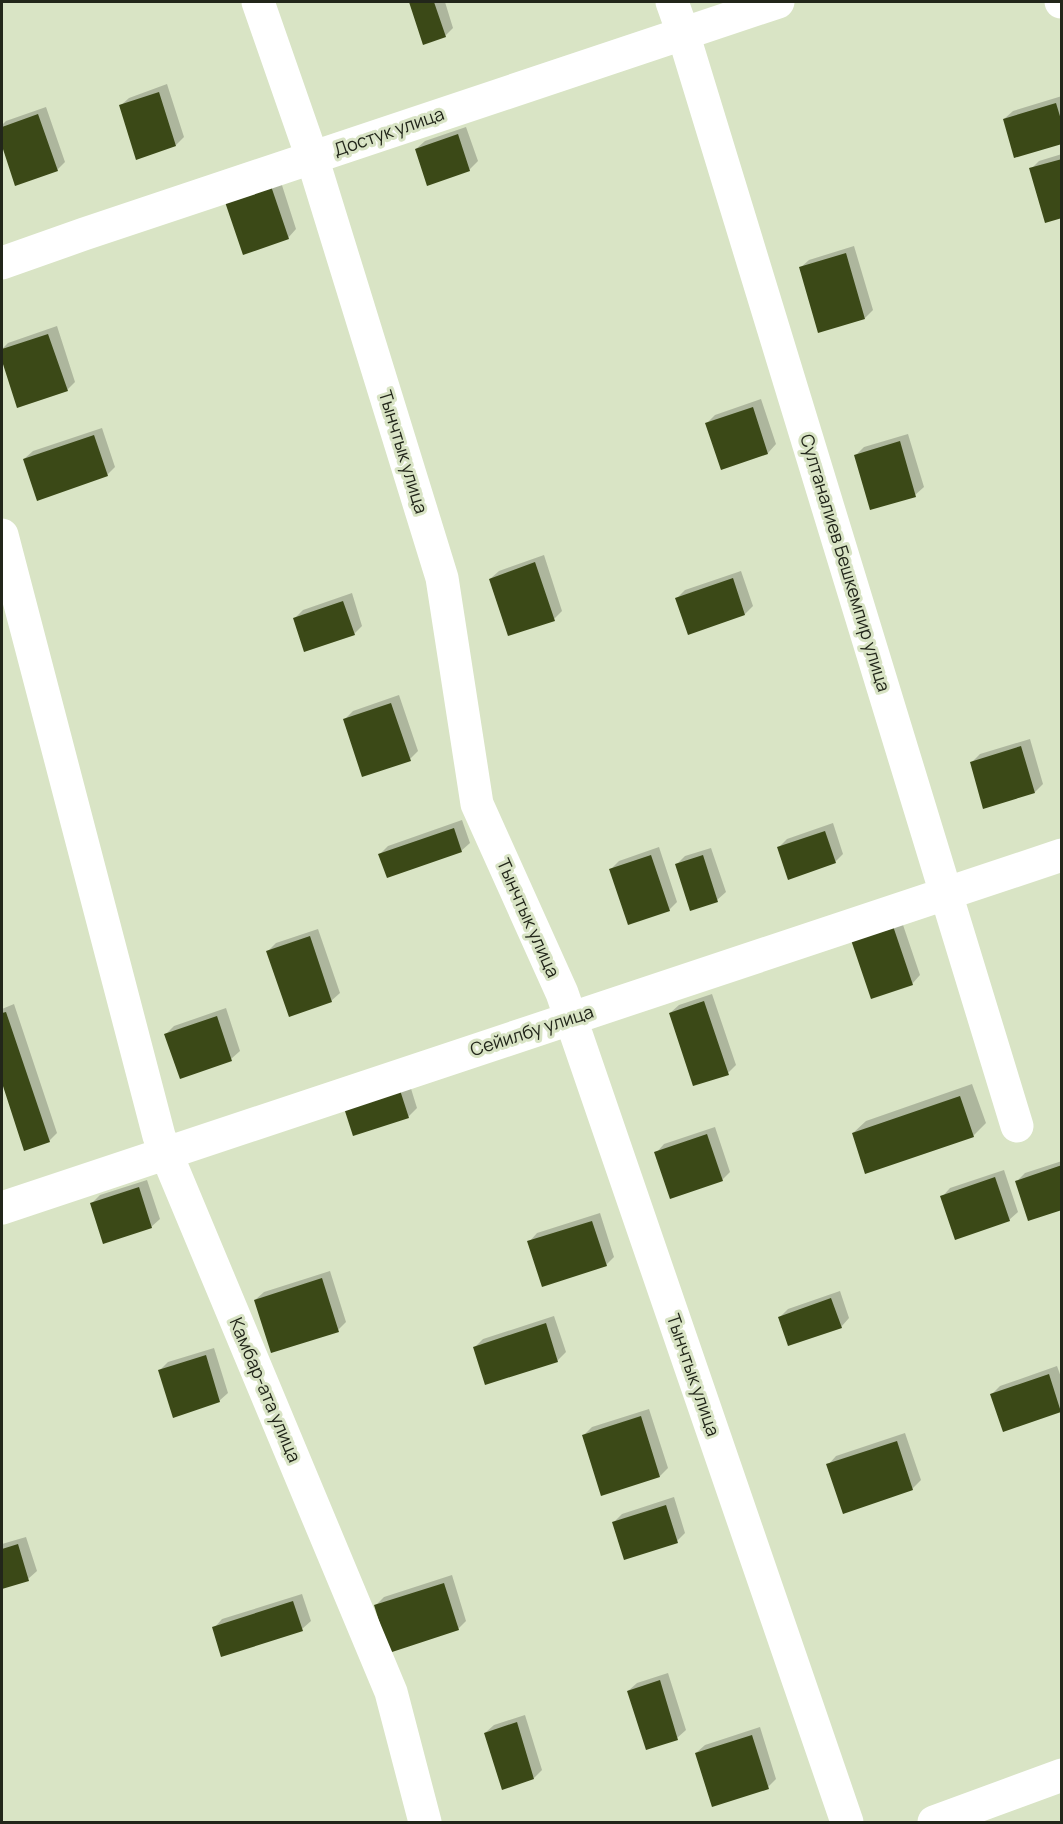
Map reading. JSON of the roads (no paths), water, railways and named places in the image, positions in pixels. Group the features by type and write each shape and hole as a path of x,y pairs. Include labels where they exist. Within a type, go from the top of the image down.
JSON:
{"street":[{"name":"Тынчтык улица","path":"258,2 312,157 442,578 477,804 562,993 847,1822"},
{"name":"Султаналиев Бешкемпир улица","path":"672,2 1017,1126"},
{"name":"Достук улица","path":"2,263 778,2"},
{"name":"Камбар-ата улица","path":"2,535 159,1136 391,1692 425,1822"},
{"name":"Сейилбу улица","path":"2,1208 1062,855"},
{"path":"934,1822 1062,1775"}]}
